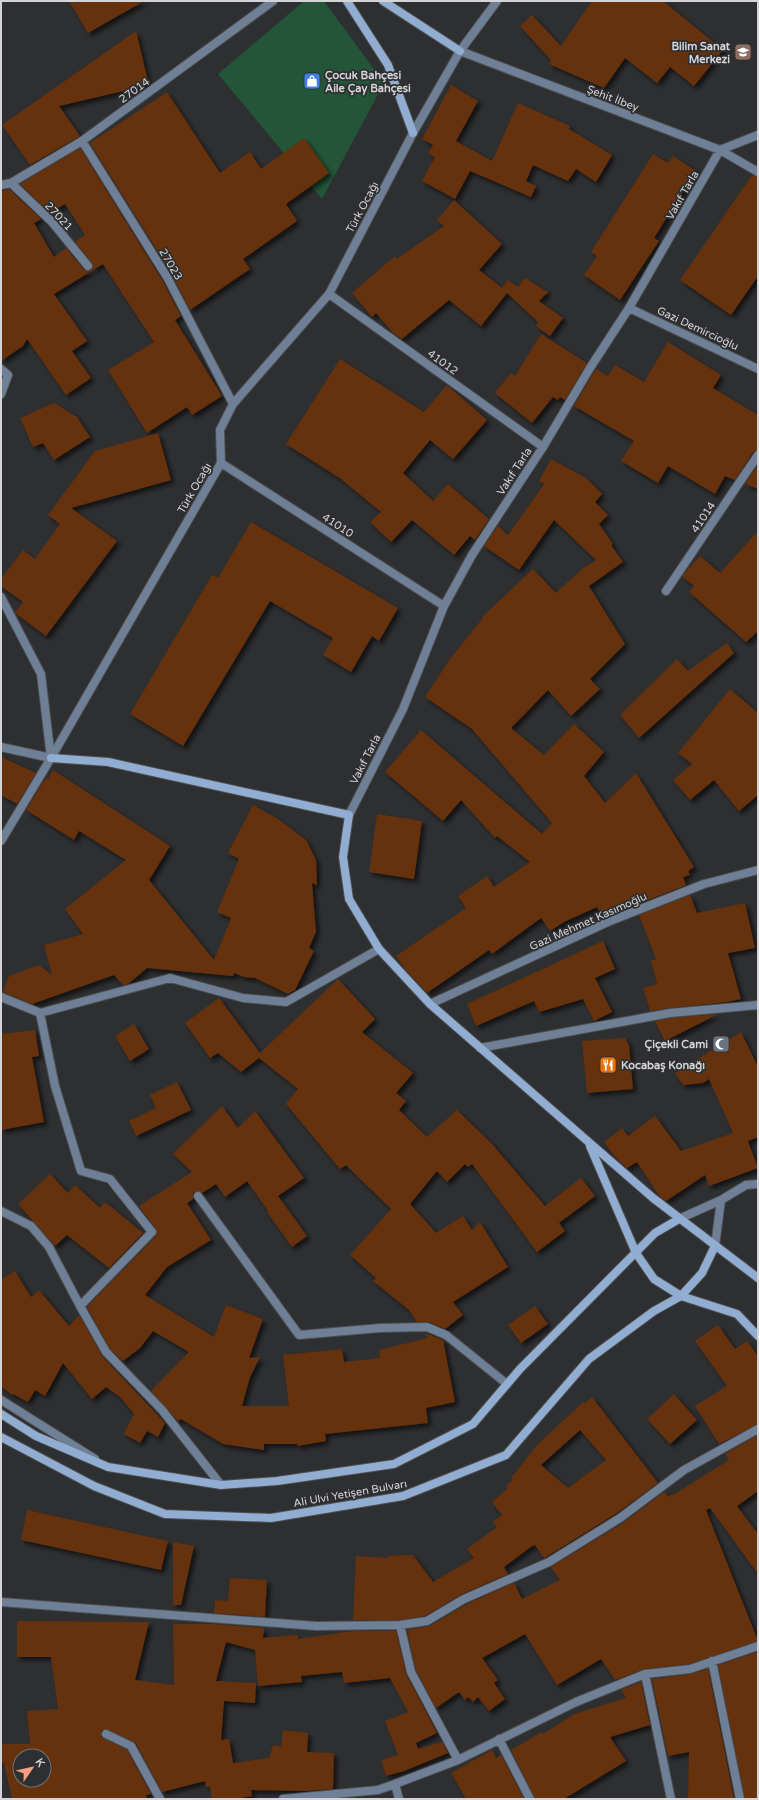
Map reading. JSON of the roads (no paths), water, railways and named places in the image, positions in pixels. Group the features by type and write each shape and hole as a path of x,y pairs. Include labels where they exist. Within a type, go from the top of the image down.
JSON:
{"main road":[{"path":"347,1 388,65 413,133"},
{"path":"383,1 460,51"},
{"path":"52,758 108,762 349,815 343,857 349,899 379,949 430,1004 589,1143 679,1219 758,1278"},
{"path":"589,1143 636,1253 654,1278 681,1296 736,1314 758,1336"},
{"path":"1,1414 36,1436 108,1467 222,1485 278,1481 394,1464 473,1424 525,1364 655,1233 679,1219"},
{"path":"681,1296 702,1273 715,1246"},
{"name":"Ali Ulvi Yetişen Bulvarı","path":"1,1437 94,1486 165,1514 271,1518 403,1496 506,1455 589,1359 654,1311 681,1296"}],"street":[{"name":"27014","path":"1,186 11,183 82,141 273,1"},
{"name":"Türk Ocağı","path":"1,841 52,758 221,463 220,430 233,404 329,294 413,133 460,51 497,1"},
{"name":"Şehit İlbey","path":"460,51 720,150 758,172"},
{"path":"720,150 758,135"},
{"name":"27023","path":"82,141 167,277 233,404"},
{"name":"Vakıf Tarla","path":"349,815 403,709 444,606 472,555 543,447 590,368 629,308 720,150"},
{"name":"27021","path":"11,183 52,222 88,266"},
{"name":"41012","path":"329,294 543,447"},
{"name":"Gazi Demircioğlu","path":"629,308 758,368"},
{"path":"1,369 8,375 1,394"},
{"name":"41014","path":"666,591 758,455"},
{"name":"41010","path":"221,463 444,606"},
{"path":"1,597 41,674 52,758 1,747"},
{"name":"Gazi Mehmet Kasımoğlu","path":"430,1004 610,921 704,884 758,870"},
{"path":"1,997 40,1013 170,978 243,998 286,1002 379,949"},
{"path":"480,1048 670,1013 758,1005"},
{"path":"40,1013 55,1086 81,1171 110,1179 152,1232 80,1306"},
{"path":"679,1219 721,1200 746,1185 758,1184"},
{"path":"198,1196 299,1335 380,1328 427,1327 446,1335 507,1384"},
{"path":"715,1246 721,1200"},
{"path":"1,1211 32,1226 49,1247 106,1352 162,1410 222,1485"},
{"path":"1,1400 108,1467"},
{"path":"1,1602 316,1626 400,1625 428,1621 464,1599 549,1562 620,1518 684,1470 758,1429"},
{"path":"400,1625 411,1672 458,1760"},
{"path":"283,1799 378,1790 458,1760 576,1702 645,1674 690,1669 758,1646"},
{"path":"712,1662 740,1799"},
{"path":"645,1674 671,1799"},
{"path":"106,1734 131,1746 160,1799"},
{"path":"499,1739 530,1799"},
{"path":"395,1784 399,1799"}],"place":[{"name":"Bilim Sanat Merkezi","path":"743,52"},
{"name":"Çocuk Bahçesi Aile Çay Bahçesi","path":"312,81"},
{"name":"Çiçekli Cami","path":"721,1044"},
{"name":"Kocabaş Konağı","path":"608,1065"}]}
